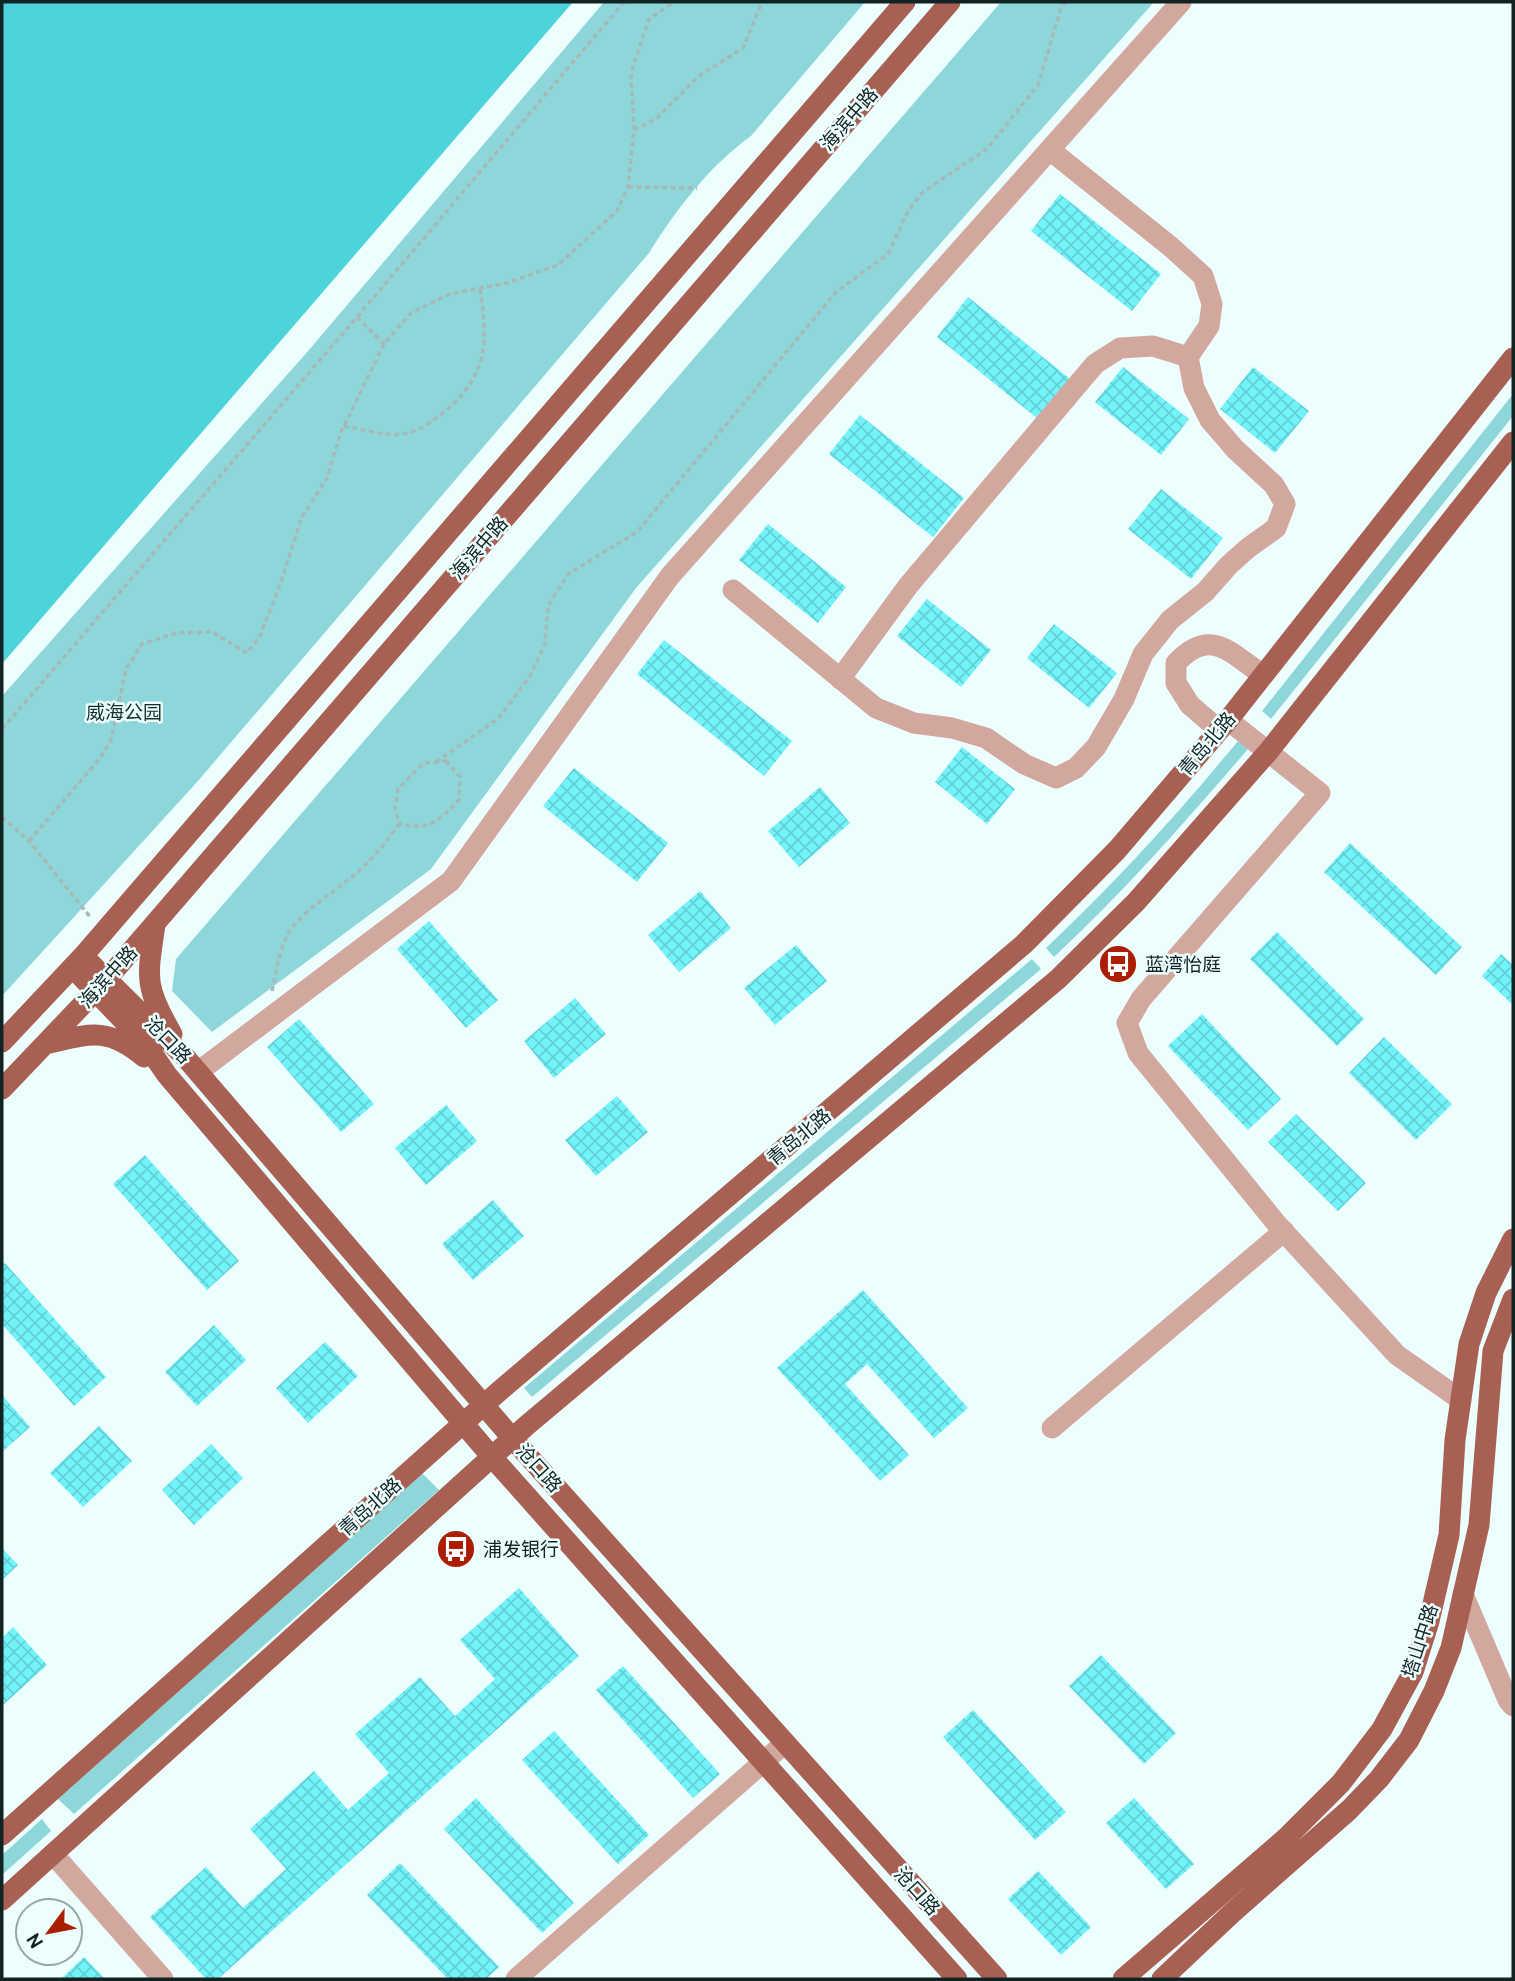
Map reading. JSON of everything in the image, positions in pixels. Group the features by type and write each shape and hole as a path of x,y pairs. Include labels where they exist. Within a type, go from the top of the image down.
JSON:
{"main road":[{"name":"海滨中路","path":"2,1042 104,933 905,2"},
{"name":"海滨中路","path":"2,1089 102,985 950,2"},
{"name":"青岛北路","path":"2,1835 483,1405 1024,944 1117,850 1223,725 1513,358"},
{"path":"2,1900 491,1456 1058,979 1136,902 1269,752 1513,442"},
{"path":"156,923 148,979 152,996 192,1064"},
{"name":"沧口路","path":"78,962 192,1064 512,1438 997,1979"},
{"name":"沧口路","path":"102,985 167,1075 491,1456 957,1979"},
{"path":"45,1044 84,1035 107,1036 127,1042 167,1075"},
{"name":"塔山中路","path":"1123,1979 1286,1838 1341,1783 1382,1729 1413,1672 1429,1621 1449,1535 1455,1440 1469,1345 1486,1293 1513,1239"},
{"name":"塔山中路","path":"1162,1979 1349,1810 1379,1779 1409,1740 1434,1691 1451,1648 1479,1525 1493,1351 1513,1299"}],"street":[{"path":"192,1064 265,1021 452,881 670,576 1181,2"},
{"path":"733,590 876,708 914,723 952,728 986,738 1024,764 1056,778 1076,768 1096,747 1125,699 1143,654 1170,620 1205,592 1248,548 1276,528 1285,505 1274,485 1235,449 1210,420 1194,388 1188,357 1209,326 1212,304 1203,276 1050,150"},
{"path":"840,679 908,586 1095,364 1120,348 1153,346 1188,357"},
{"path":"1170,620 1198,646"},
{"path":"1263,676 1219,645 1198,646 1188,650 1176,663 1176,683 1189,705 1269,752 1320,793 1141,999 1127,1023 1138,1053 1284,1231 1397,1354 1461,1400"},
{"path":"1149,648 1176,671"},
{"path":"1052,1428 1284,1231"},
{"path":"1463,1594 1507,1700 1513,1706"},
{"path":"516,1979 785,1743"},
{"path":"53,1854 163,1979"}],"path":[{"path":"2,729 624,2"},
{"path":"29,841 101,757 111,740 126,669 142,644 176,633 212,632 247,653 260,636 301,519 327,478 344,426 384,344 411,313 450,294 507,283 558,265 617,211 628,187 634,130 631,73 649,19 674,2"},
{"path":"634,130 656,119 699,76 743,48 762,2"},
{"path":"436,762 499,718 530,676 545,644 548,606 568,574 637,532 836,292 888,254 908,211 923,192 987,149 1038,85 1061,8 1066,2"},
{"path":"628,187 697,188"},
{"path":"344,426 401,435 429,424 463,396 482,363 486,328 480,288"},
{"path":"357,317 384,344"},
{"path":"265,1021 279,959 289,932 317,904 376,855 399,824 395,807 398,789 424,763 446,761 460,777 459,800 442,817 419,828 399,824"},
{"path":"2,817 29,841 104,933"}],"green space":[{"name":"威海公园","path":"604,2 865,2 751,136 721,161 694,190 649,253 198,781 2,996 2,696 309,350"},
{"path":"1001,2 1154,2 636,588 431,869 212,1032 172,991 176,959"},
{"path":"1513,394 1513,416 1271,719 1262,711"},
{"path":"1238,741 1248,749 1130,882 1054,957 1046,948 1145,848"},
{"path":"1032,959 1041,969 532,1397 524,1388"},
{"path":"422,1473 439,1490 74,1814 58,1799"},
{"path":"42,1819 51,1831 2,1875 2,1855"}],"shaded area":[{"path":"2,2 573,2 2,664"}],"building":[{"path":"1060,194 1161,274 1132,311 1031,231"},
{"path":"968,297 1070,379 1038,419 937,337"},
{"path":"1123,367 1189,419 1161,455 1095,402"},
{"path":"1253,367 1309,411 1275,453 1220,409"},
{"path":"860,415 964,498 933,537 829,454"},
{"path":"1161,489 1223,538 1191,579 1128,529"},
{"path":"768,524 846,587 818,623 739,560"},
{"path":"927,599 991,650 961,687 897,636"},
{"path":"1054,624 1117,673 1089,708 1027,658"},
{"path":"664,640 792,741 764,776 637,674"},
{"path":"962,747 1015,789 987,824 935,782"},
{"path":"574,768 668,843 637,882 543,806"},
{"path":"820,787 850,823 799,867 768,831"},
{"path":"1350,843 1462,947 1436,975 1324,872"},
{"path":"700,891 731,928 679,972 648,935"},
{"path":"429,921 498,1000 466,1028 397,949"},
{"path":"1277,932 1364,1019 1337,1046 1250,959"},
{"path":"796,945 827,981 775,1025 744,988"},
{"path":"1501,954 1513,965 1513,1005 1482,976"},
{"path":"575,998 606,1034 554,1078 524,1041"},
{"path":"1202,1014 1281,1099 1248,1130 1168,1046"},
{"path":"299,1019 374,1104 341,1132 267,1047"},
{"path":"1384,1037 1452,1104 1416,1140 1349,1073"},
{"path":"617,1096 648,1132 596,1176 565,1140"},
{"path":"446,1105 477,1141 426,1185 395,1148"},
{"path":"1296,1114 1366,1183 1338,1211 1268,1142"},
{"path":"145,1155 239,1261 207,1290 113,1184"},
{"path":"493,1200 524,1236 473,1280 442,1244"},
{"path":"5,1263 106,1377 74,1406 2,1324 2,1265"},
{"path":"863,1290 968,1408 934,1438 867,1364 845,1384 909,1455 880,1481 777,1368"},
{"path":"214,1325 246,1360 197,1406 165,1372"},
{"path":"325,1342 358,1376 308,1423 276,1388"},
{"path":"2,1395 30,1427 2,1452"},
{"path":"99,1426 132,1461 83,1507 50,1473"},
{"path":"211,1444 243,1478 194,1525 162,1490"},
{"path":"2,1548 18,1565 2,1580"},
{"path":"519,1588 579,1656 218,1979 206,1979 150,1917 206,1867 243,1908 286,1869 250,1829 314,1771 348,1810 389,1773 355,1734 420,1677 455,1716 495,1679 460,1640"},
{"path":"13,1627 47,1665 2,1706 2,1638"},
{"path":"1101,1655 1176,1733 1144,1764 1069,1686"},
{"path":"623,1666 720,1774 693,1798 596,1690"},
{"path":"973,1710 1066,1812 1035,1840 943,1737"},
{"path":"554,1731 649,1835 618,1864 522,1760"},
{"path":"476,1798 574,1903 542,1933 444,1829"},
{"path":"1134,1798 1194,1864 1166,1889 1106,1823"},
{"path":"400,1863 499,1967 486,1979 448,1979 367,1895"},
{"path":"1038,1871 1091,1927 1061,1955 1008,1899"},
{"path":"84,1957 105,1979 61,1979 74,1967 84,1967"}],"place":[{"name":"蓝湾怡庭","path":"1118,964"},
{"name":"浦发银行","path":"456,1549"}]}
